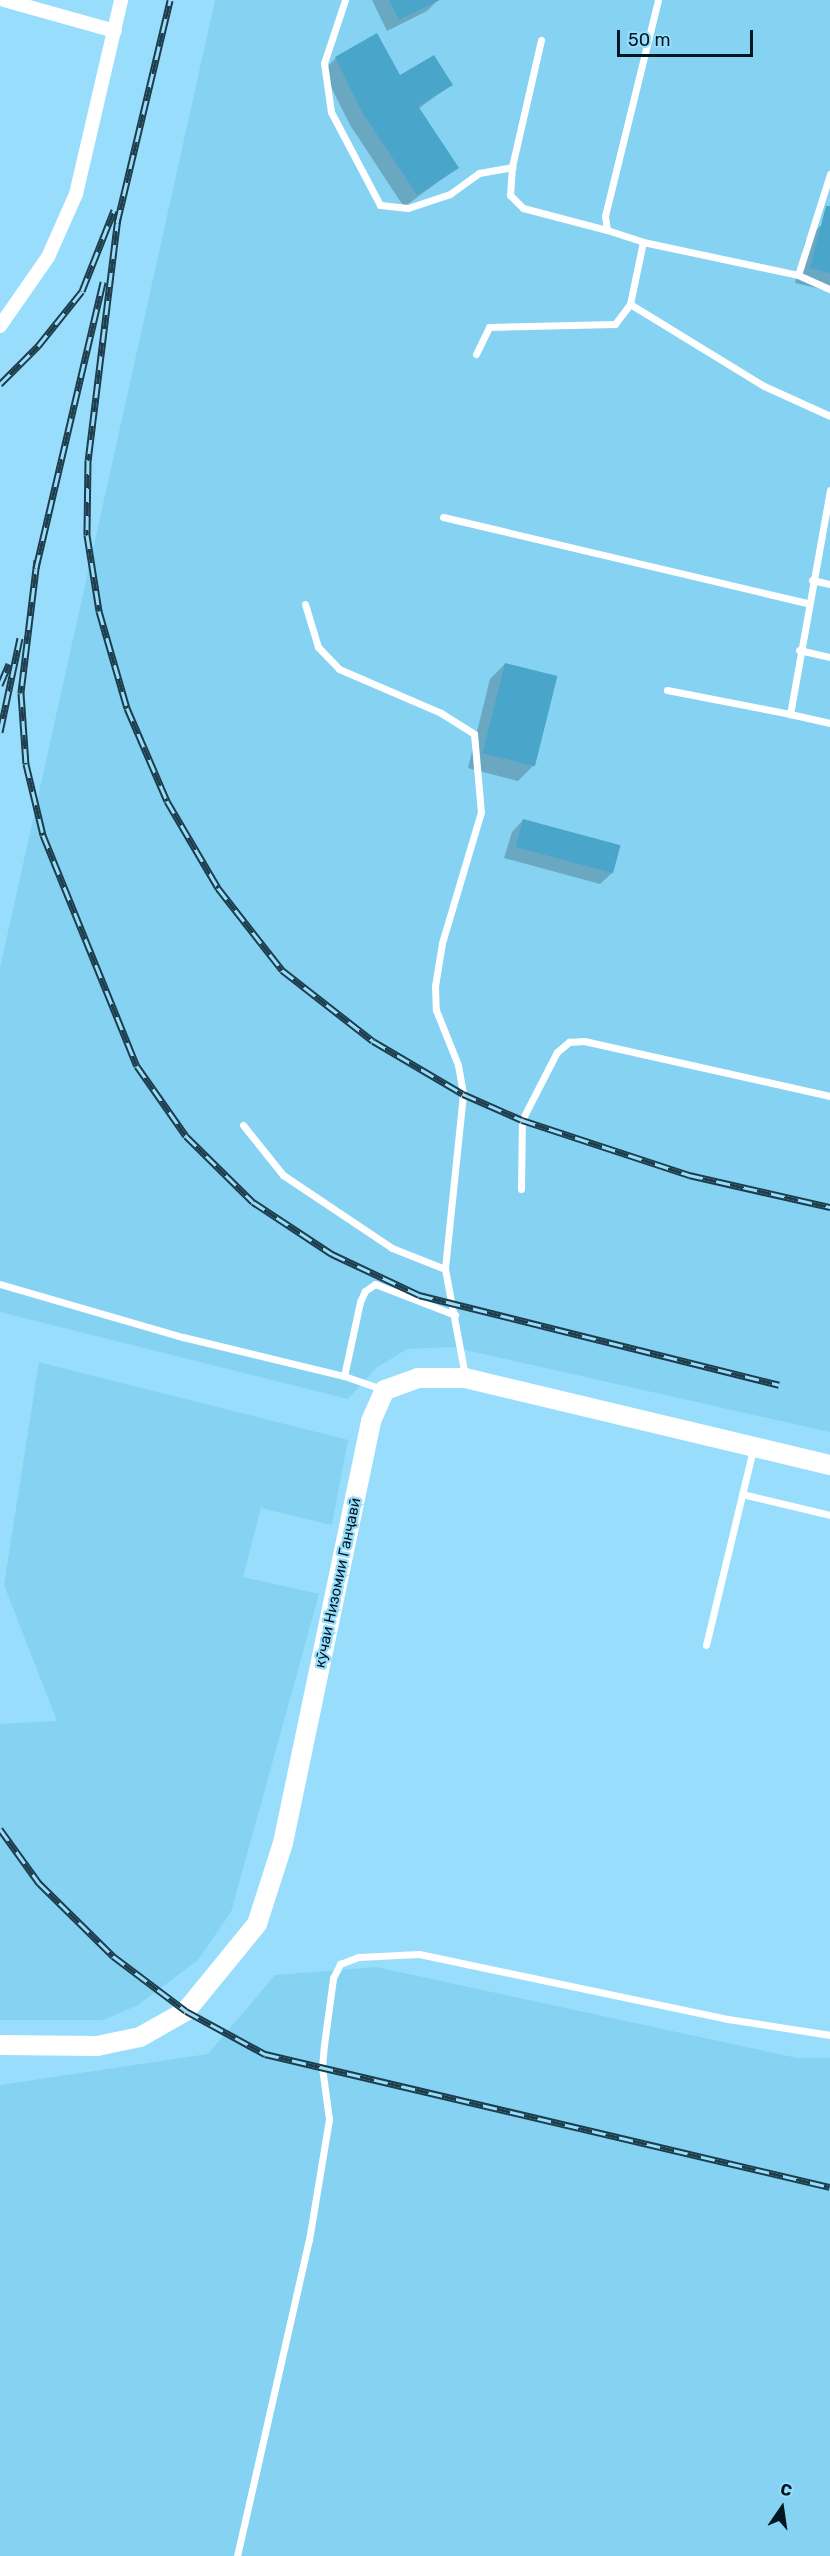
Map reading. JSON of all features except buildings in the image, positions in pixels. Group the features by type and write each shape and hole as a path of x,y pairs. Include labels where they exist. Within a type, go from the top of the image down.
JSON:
{"main road":[{"path":"385,1390 418,1378 465,1378 830,1465"},
{"name":"кӯчаи Низомии Ганҷавӣ","path":"0,2045 97,2046 140,2037 186,2011 257,1924 283,1843 371,1421 385,1390"}],"street":[{"path":"4,0 115,31"},
{"path":"0,326 48,257 76,194 121,0"}],"lane":[{"path":"345,0 324,63 331,112 380,205 408,208 450,194 479,173 512,167"},
{"path":"607,230 605,216 658,0"},
{"path":"541,40 512,167 510,195 523,208 643,242 798,275 830,289"},
{"path":"798,275 830,174"},
{"path":"476,354 489,327 615,324 630,304 643,242"},
{"path":"630,304 764,386 830,416"},
{"path":"790,714 799,650 830,490"},
{"path":"442,517 808,603"},
{"path":"812,580 830,584"},
{"path":"305,604 318,647 339,669 441,713 474,734 481,812 442,943 435,986 436,1010 458,1065 464,1094 445,1269 465,1378"},
{"path":"799,650 830,657"},
{"path":"667,690 830,723"},
{"path":"521,1189 522,1120 557,1052 569,1042 584,1041 830,1096"},
{"path":"243,1125 283,1175 392,1248 445,1269"},
{"path":"0,1284 183,1337 344,1376 385,1390"},
{"path":"344,1376 360,1302 365,1291 375,1284 454,1315"},
{"path":"706,1645 754,1447"},
{"path":"742,1494 830,1515"},
{"path":"237,2556 309,2240 329,2119 322,2067 324,2045 333,1978 340,1964 358,1957 419,1954 728,2019 830,2035"}],"shaded area":[{"path":"215,0 830,0 830,1432 452,1347 407,1349 376,1368 348,1399 0,1312 0,968"},
{"path":"39,1362 348,1440 332,1525 261,1508 243,1577 319,1594 231,1912 198,1960 138,2005 103,2020 0,2020 0,1724 57,1721 4,1585"},
{"path":"376,1967 797,2058 830,2058 830,2556 0,2556 0,2085 208,2054 275,1975"}],"railway":[{"path":"117,223 170,0"},
{"path":"0,384 38,346 82,291 114,210"},
{"path":"118,217 88,460 87,535 99,611 127,708 167,801 218,888 282,970 373,1041 463,1094 522,1120 689,1175 830,1207"},
{"path":"36,568 103,282"},
{"path":"37,560 21,693 26,764 43,835 137,1066 186,1136 253,1202 332,1254 419,1295 779,1385"},
{"path":"0,732 20,638"},
{"path":"0,685 9,664"},
{"path":"0,1829 39,1883 113,1956 186,2011 265,2054 830,2187"}]}
